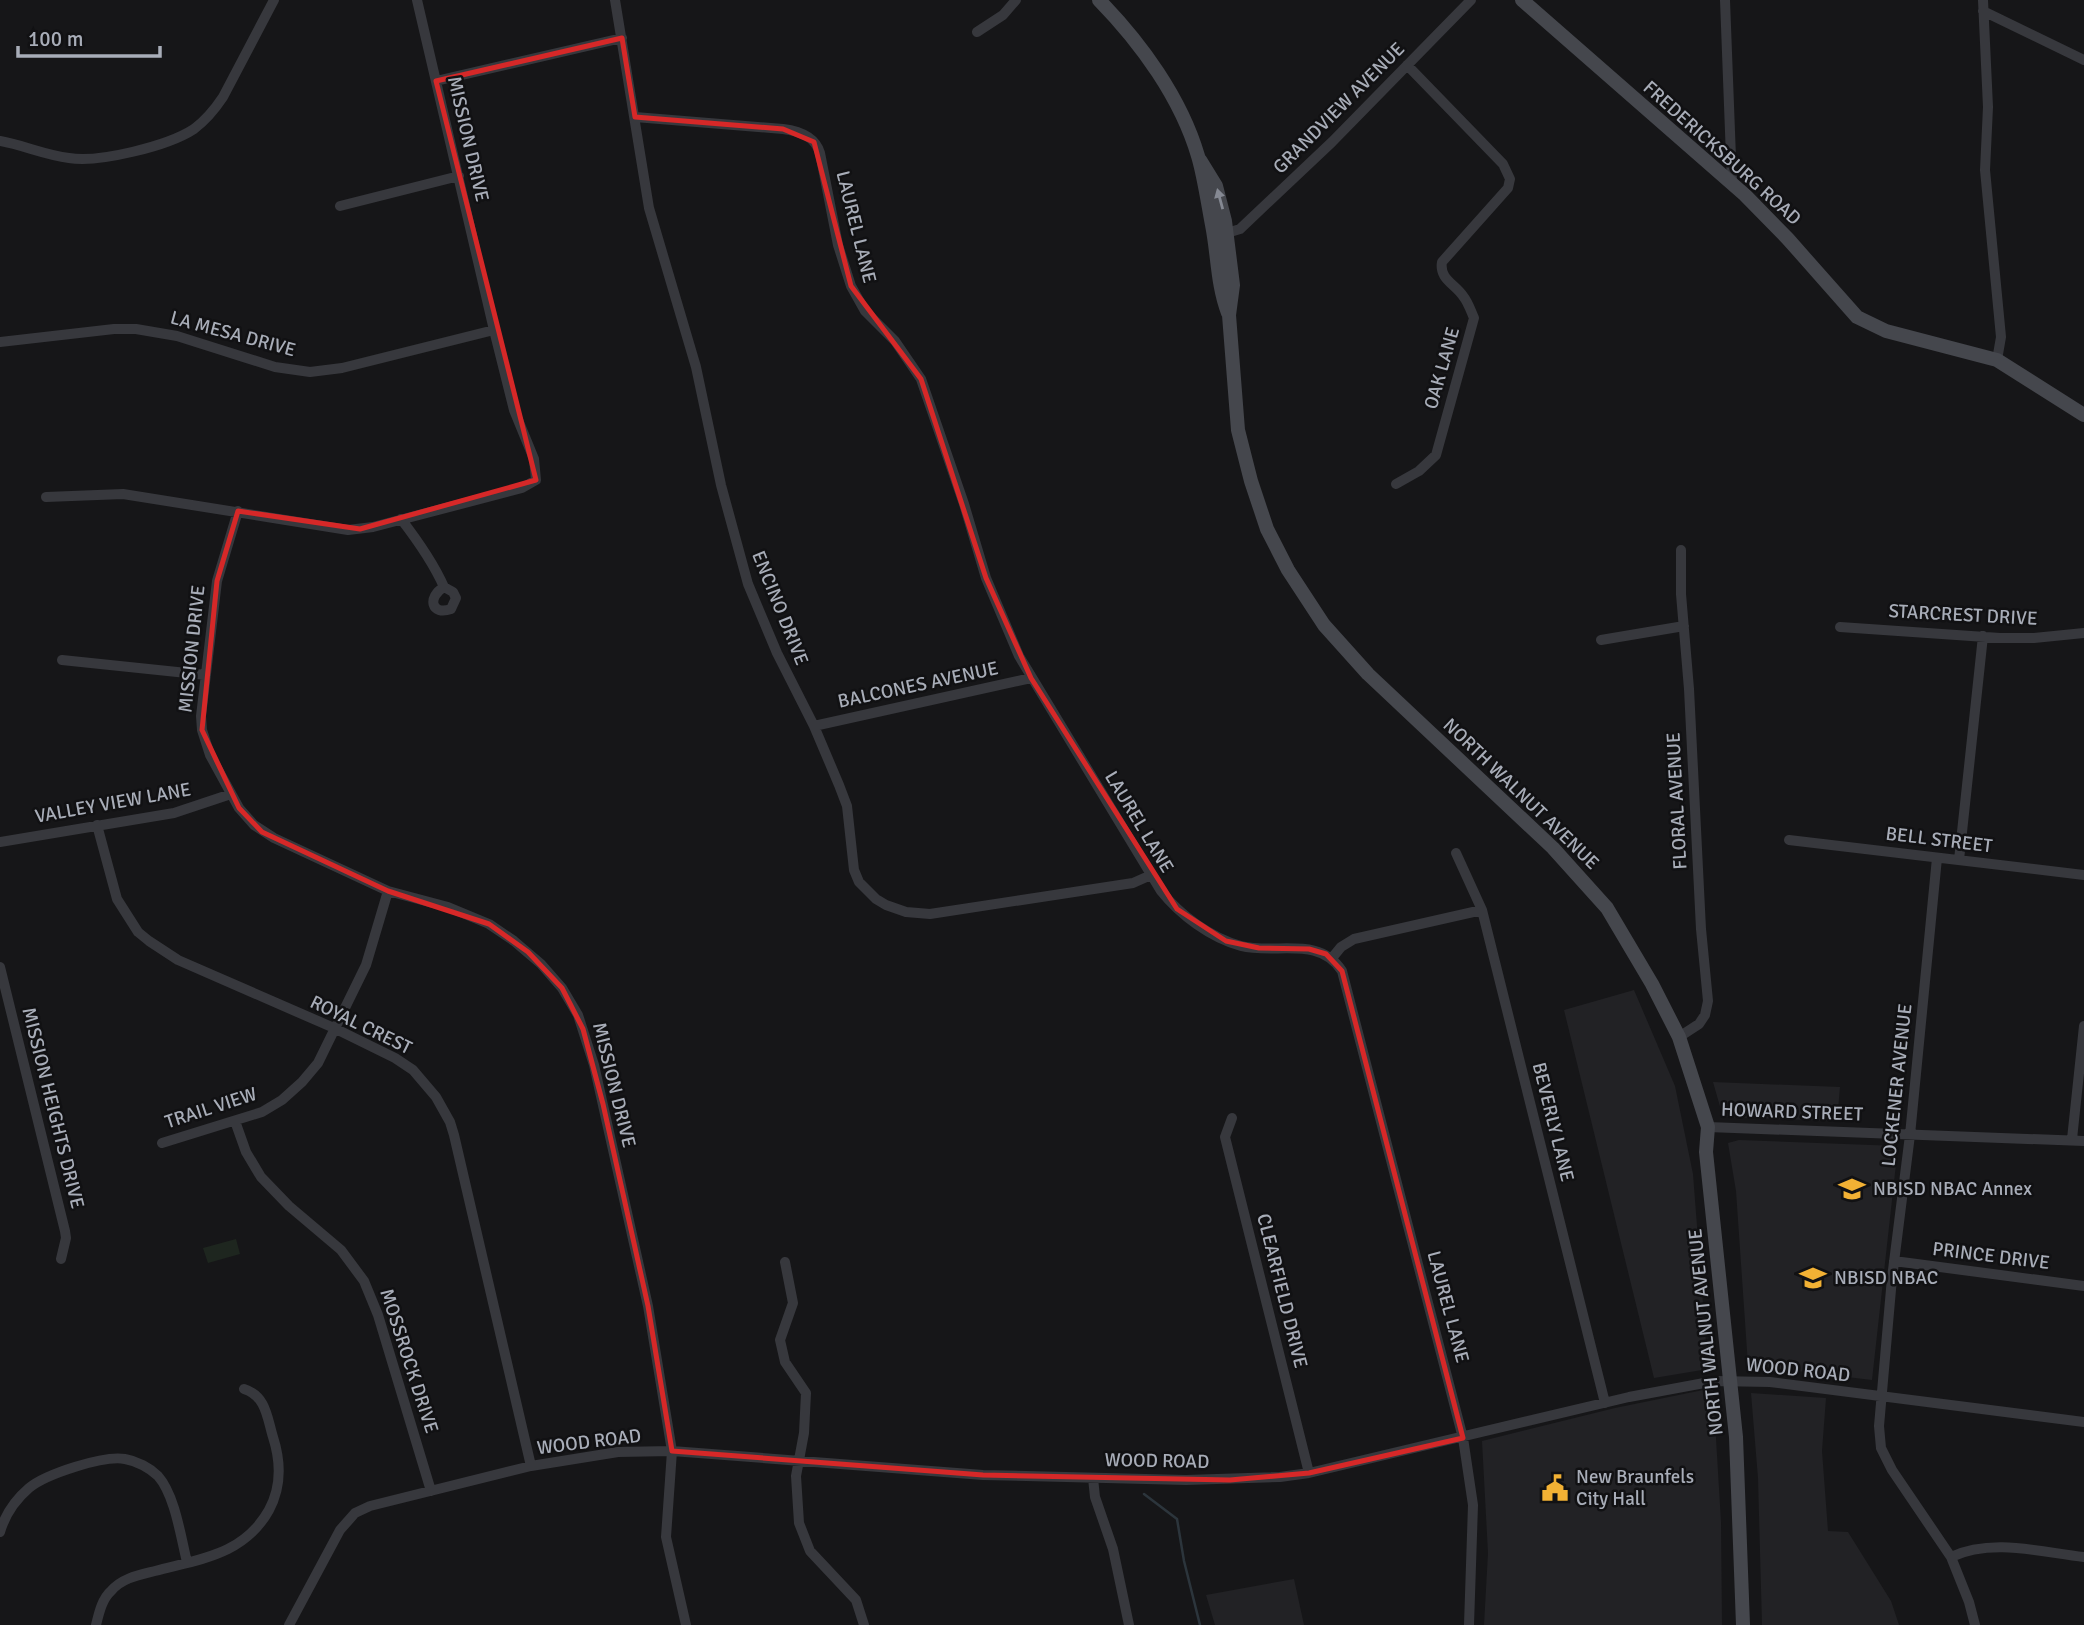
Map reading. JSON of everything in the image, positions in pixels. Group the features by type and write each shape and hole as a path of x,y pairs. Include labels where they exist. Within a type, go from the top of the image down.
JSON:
{"main road":[{"name":"FREDERICKSBURG ROAD","path":"1522,0 1732,184 1788,239 1849,310 1861,320 1886,331 1997,360 2084,415"},
{"name":"NORTH WALNUT AVENUE","path":"1107,3 1153,65 1171,95 1199,160 1216,186 1227,233 1233,285 1229,315 1234,402 1245,459 1267,529 1324,625 1368,674 1543,838 1589,887 1623,933 1679,1037 1708,1127 1706,1152 1736,1444 1743,1625"},
{"name":"NORTH WALNUT AVENUE","path":"1199,160 1215,243 1221,295 1229,315"}],"street":[{"path":"0,141 67,158 93,160 160,142 193,129 216,108 223,97 274,0"},
{"name":"MISSION DRIVE","path":"417,0 494,330 514,410 534,459 536,480 522,488 373,527 348,530 238,511 219,569 202,730 210,755 231,794 246,819 262,832 388,891 464,912 501,930 528,951 552,976 578,1015 594,1065 648,1306 672,1451 666,1536 686,1625"},
{"name":"ENCINO DRIVE","path":"615,0 649,208 696,367 741,564 777,653 814,726 847,806 854,870 859,882 886,905 906,912 930,914 1133,883 1151,875"},
{"path":"976,32 1003,15 1016,0"},
{"name":"GRANDVIEW AVENUE","path":"1227,233 1235,232 1246,224 1471,0"},
{"path":"1726,0 1732,184"},
{"path":"1983,0 1987,107 1985,170 2001,337 1997,360"},
{"path":"1983,11 2084,61"},
{"path":"436,80 622,38"},
{"name":"OAK LANE","path":"1396,484 1419,471 1436,455 1474,318 1464,296 1443,276 1442,262 1507,188 1510,180 1503,164 1408,65"},
{"name":"LAUREL LANE","path":"635,117 793,131 808,136 818,147 838,245 851,286 865,311 895,341 920,379 964,504 986,578 1007,629 1031,678 1161,891 1177,909 1226,941 1259,948 1309,949 1332,958 1342,971 1463,1438 1473,1505 1469,1625"},
{"path":"340,206 459,176"},
{"name":"LA MESA DRIVE","path":"0,342 136,329 177,336 275,367 310,372 342,369 494,330"},
{"path":"47,497 123,494 238,511"},
{"path":"401,519 424,549 444,587"},
{"name":"FLORAL AVENUE","path":"1679,1037 1699,1024 1705,1016 1708,1001 1701,929 1681,594 1681,550"},
{"path":"1601,640 1684,626"},
{"name":"STARCREST DRIVE","path":"1840,626 2034,638 2084,634"},
{"path":"1959,860 1983,636"},
{"path":"62,660 206,675"},
{"name":"BALCONES AVENUE","path":"814,726 1031,678"},
{"name":"VALLEY VIEW LANE","path":"0,842 174,813 231,794"},
{"name":"ROYAL CREST","path":"97,825 117,899 138,932 149,941 198,969 376,1047 413,1070 436,1097 450,1122 531,1466"},
{"name":"BELL STREET","path":"1789,840 2084,875"},
{"name":"BEVERLY LANE","path":"1456,853 1482,910 1605,1403"},
{"name":"LOCKENER AVENUE","path":"1937,858 1879,1426 1881,1448 1892,1470 1951,1557 1975,1625"},
{"name":"TRAIL VIEW","path":"162,1143 268,1109 292,1092 317,1063 370,957 388,891"},
{"path":"1332,958 1341,947 1354,939 1482,910"},
{"name":"MISSION HEIGHTS DRIVE","path":"0,967 65,1231 61,1259"},
{"path":"2072,1139 2084,1026"},
{"name":"CLEARFIELD DRIVE","path":"1232,1118 1225,1137 1309,1473"},
{"name":"MOSSROCK DRIVE","path":"235,1121 249,1159 261,1177 289,1206 341,1250 364,1281 371,1296 431,1491"},
{"name":"HOWARD STREET","path":"1708,1127 2084,1141"},
{"name":"PRINCE DRIVE","path":"1894,1261 2084,1286"},
{"path":"785,1262 793,1303 780,1340 789,1369 806,1392 800,1462 796,1476 797,1508 804,1540 819,1562 856,1600 864,1625"},
{"name":"WOOD ROAD","path":"289,1625 340,1530 355,1513 370,1506 531,1466 618,1452 672,1451 982,1475 1230,1480 1280,1477 1309,1473 1463,1438 1605,1403 1705,1382 1731,1381 1770,1382 2084,1422"},
{"path":"96,1625 110,1591 121,1583 136,1576 212,1556 237,1545 263,1521 278,1491 278,1453 262,1401 255,1392 244,1389"},
{"path":"0,1532 18,1499 41,1480 55,1473 123,1458 136,1461 147,1468 158,1476 164,1485 170,1497 187,1562"},
{"path":"1093,1478 1095,1497 1113,1549 1129,1625"},
{"path":"1951,1557 1979,1548 2001,1547 2084,1557"}],"highlighted area":[{"path":"622,38 635,117 783,129 814,142 851,286 921,379 986,578 1031,678 1177,909 1226,941 1259,948 1309,949 1326,954 1342,971 1463,1438 1309,1473 1230,1480 983,1475 672,1451 648,1306 603,1104 583,1029 562,988 528,952 489,924 388,891 262,832 239,808 202,730 217,581 238,511 360,529 536,480 436,81"}],"shaded area":[{"path":"1634,990 1675,1086 1693,1174 1708,1369 1654,1378 1564,1010"},
{"path":"1713,1082 1840,1087 1837,1121 1723,1117"},
{"name":"NBISD NBAC","path":"1739,1140 1898,1146 1872,1380 1748,1365 1736,1191 1728,1143"},
{"path":"236,1239 240,1254 208,1263 203,1248"},
{"path":"1713,1388 1721,1522 1722,1625 1484,1625 1488,1553 1482,1441 1615,1408"},
{"path":"1751,1393 1826,1398 1822,1451 1828,1531 1848,1532 1891,1601 1899,1625 1762,1625 1758,1478"},
{"path":"1294,1579 1304,1625 1215,1625 1206,1595"}],"waterway":[{"path":"1144,1494 1177,1519 1200,1625"}],"place":[{"name":"NBISD NBAC Annex","path":"1852,1189"},
{"name":"NBISD NBAC","path":"1813,1278"},
{"name":"New Braunfels City Hall","path":"1555,1488"}]}
